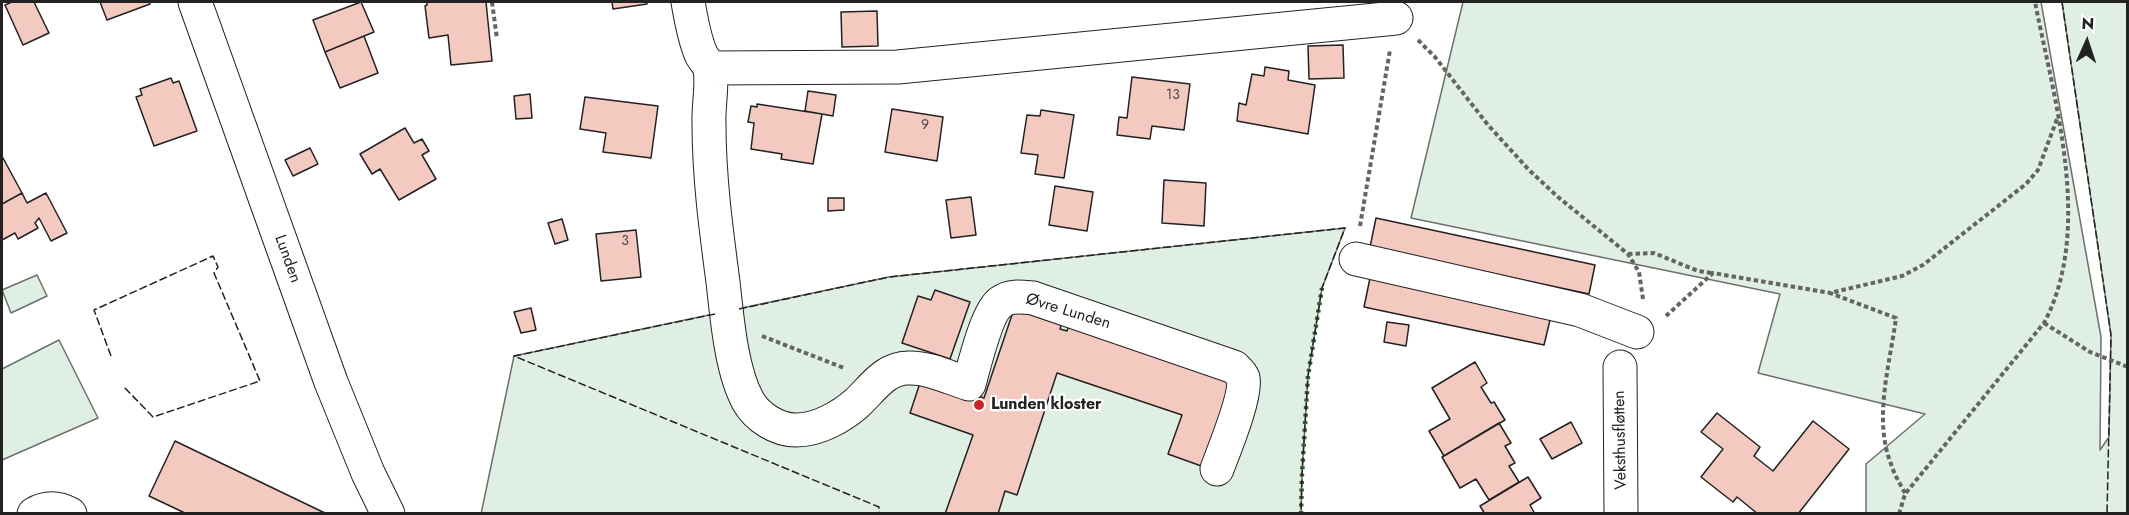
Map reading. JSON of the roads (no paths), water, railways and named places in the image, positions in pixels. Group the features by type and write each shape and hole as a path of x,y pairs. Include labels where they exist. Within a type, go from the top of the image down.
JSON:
{"street":[{"name":"Lunden","path":"195,2 331,381 368,473 388,513"},
{"name":"Øvre Lunden","path":"688,2 701,56 710,68 708,125 714,207 728,322 742,389 749,403 759,415 783,428 808,429 825,423 857,403 877,381 892,372 905,368 918,368 969,384 990,317 996,306 1011,297 1033,298 1240,372 1243,378 1241,398 1217,469"},
{"path":"710,68 898,67 1396,18"},
{"path":"1356,259 1580,310 1637,332"},
{"name":"Veksthusfløtten","path":"1620,366 1621,513"},
{"path":"34,513 52,508 70,513"}],"place":[{"name":"Lunden kloster","path":"979,405"}]}
